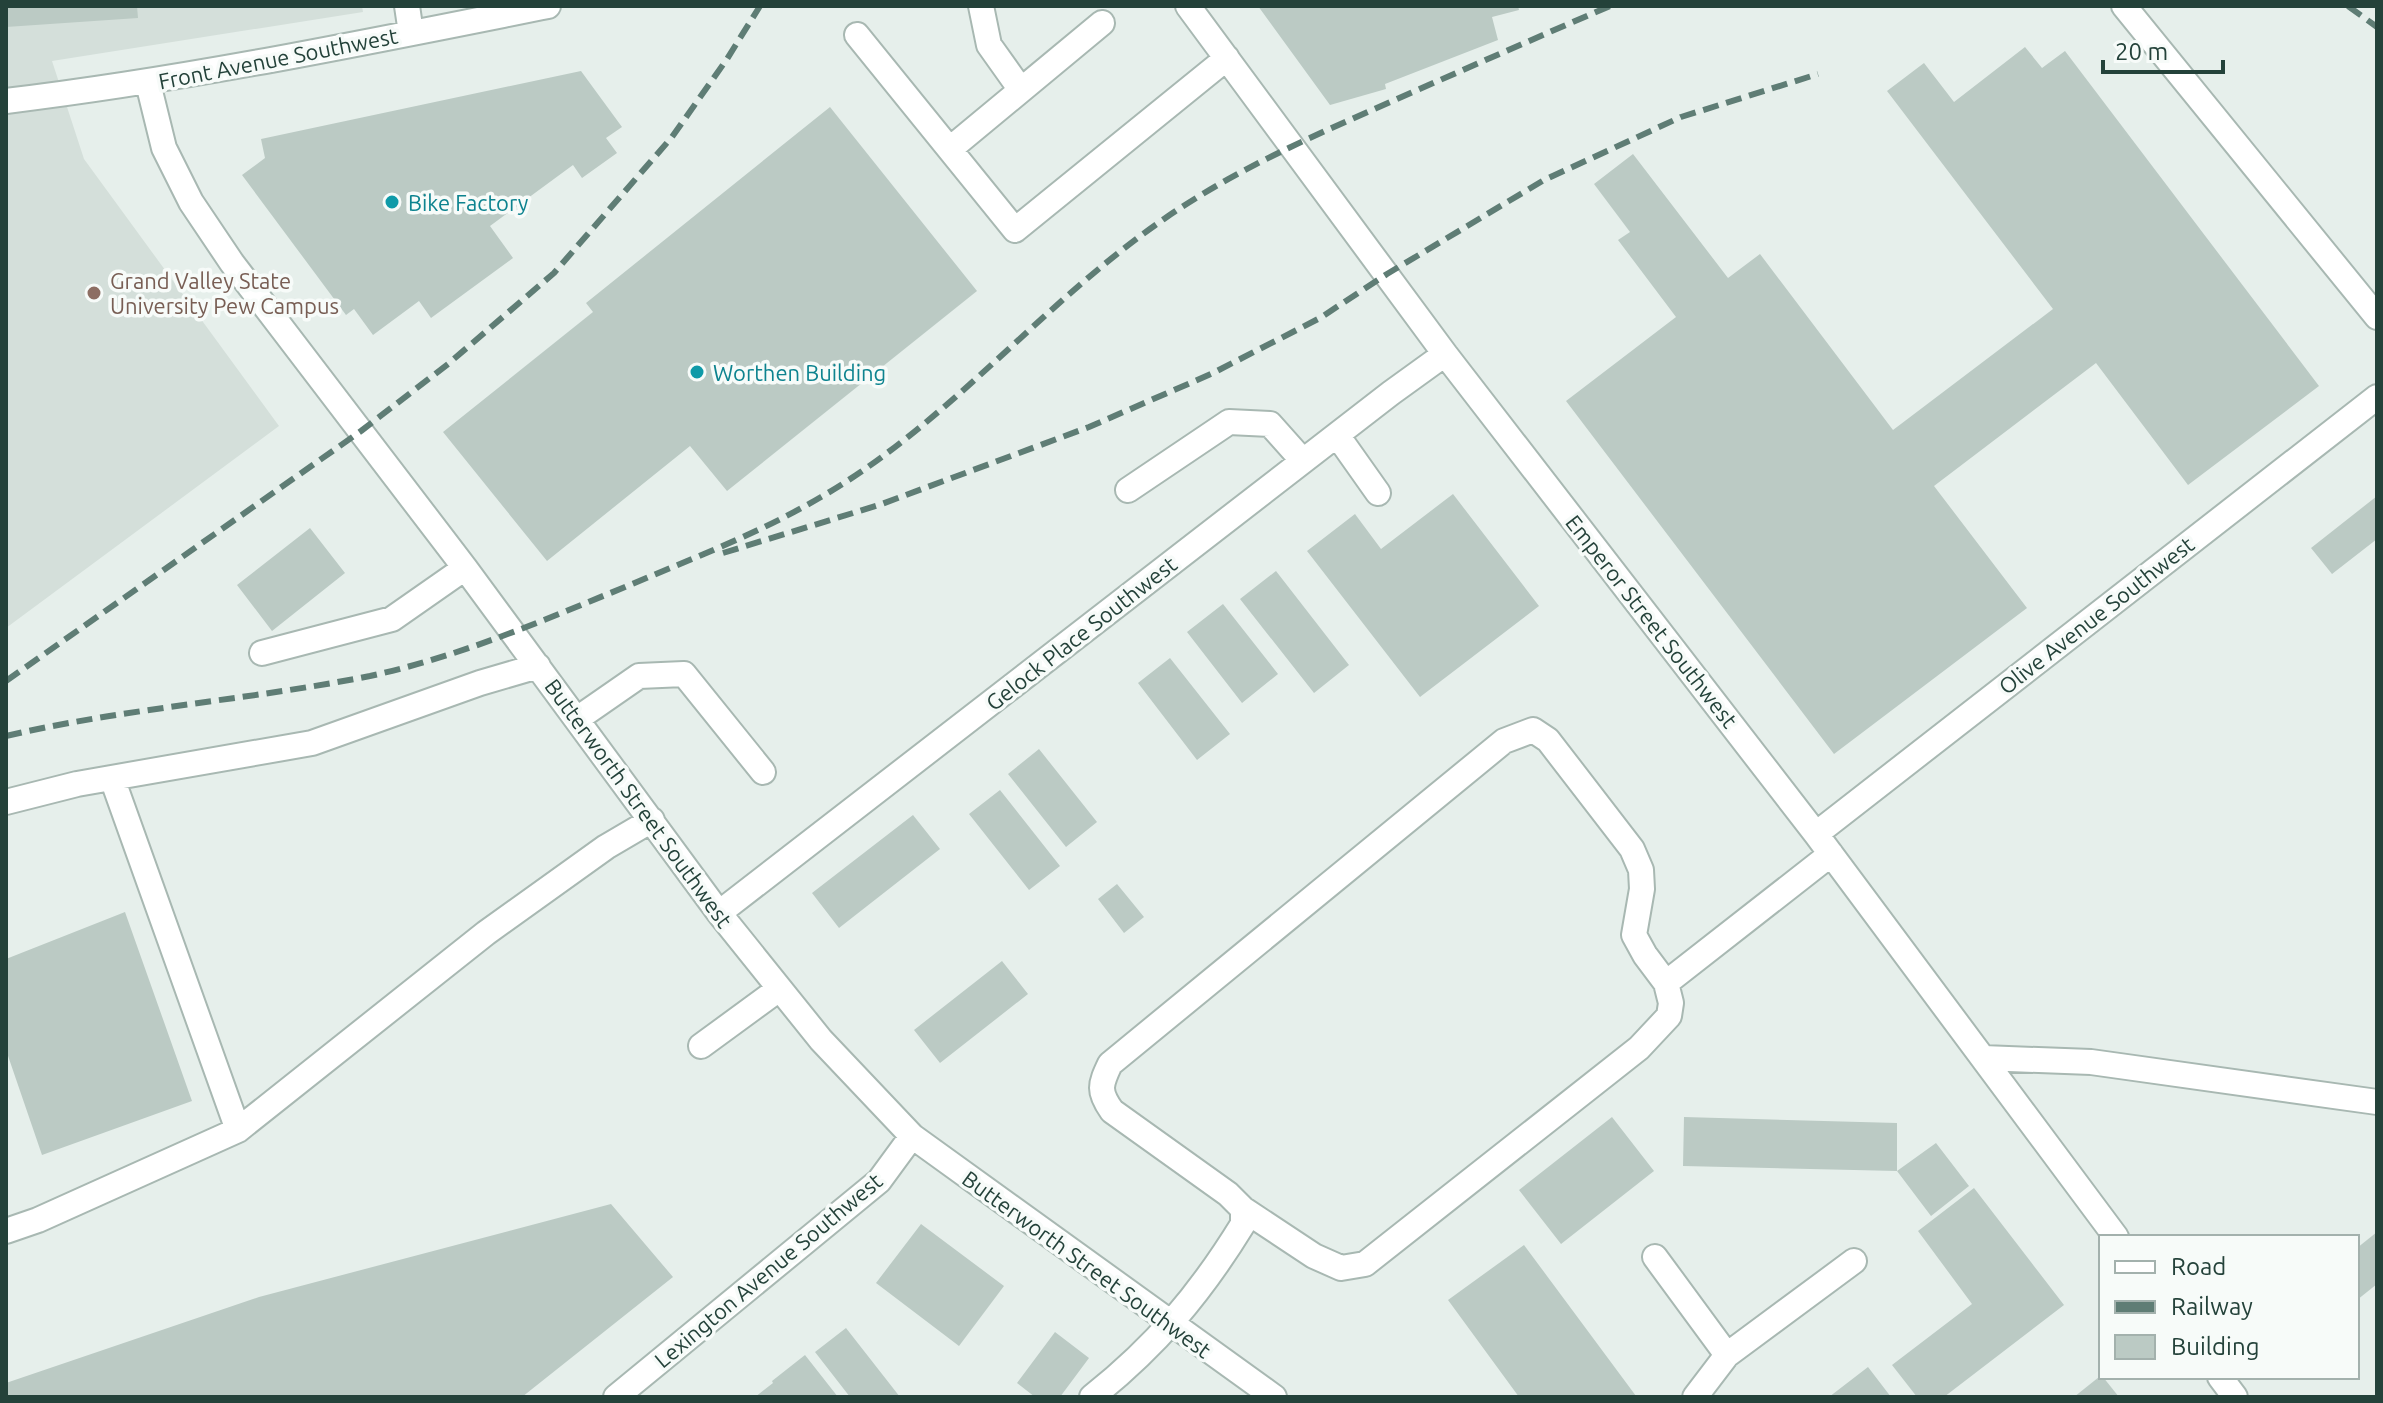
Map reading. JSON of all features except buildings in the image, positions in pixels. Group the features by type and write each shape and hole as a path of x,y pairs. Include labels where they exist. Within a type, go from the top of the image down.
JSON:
{"street":[{"path":"407,6 411,33"},
{"name":"Front Avenue Southwest","path":"6,101 148,83 548,6"},
{"path":"981,6 989,45 1021,90"},
{"name":"Emperor Street Southwest","path":"1188,6 1445,354 1816,834 2115,1235"},
{"path":"2124,6 2377,317"},
{"path":"950,149 1102,23"},
{"path":"857,35 1015,230 1227,58"},
{"name":"Butterworth Street Southwest","path":"148,83 164,148 191,202 232,263 465,568 719,913 821,1040 912,1136 1274,1397"},
{"name":"Gelock Place Southwest","path":"719,913 1445,354"},
{"name":"Olive Avenue Southwest","path":"1816,834 2377,397"},
{"path":"1128,490 1229,422 1270,424 1303,461"},
{"path":"1337,435 1378,493"},
{"path":"262,653 392,619 465,568"},
{"path":"6,802 77,784 312,743 480,683 538,666"},
{"path":"577,719 639,676 684,674 763,772"},
{"path":"1533,730 1548,740 1632,849 1641,870 1642,889 1634,935 1666,983 1671,1003 1669,1016 1639,1048 1365,1264 1341,1268 1314,1256 1243,1209 1228,1194 1112,1111 1103,1098 1101,1083 1110,1064 1504,741 1533,730"},
{"path":"112,778 238,1130"},
{"path":"6,1231 38,1220 238,1130 486,933 606,847 652,820"},
{"path":"1666,983 1831,854"},
{"path":"701,1046 779,989"},
{"path":"1983,1058 2091,1062 2377,1102"},
{"name":"Lexington Avenue Southwest","path":"616,1397 879,1181 912,1136"},
{"path":"1092,1397 1134,1363 1172,1324 1236,1236 1243,1224 1243,1209"},
{"path":"1655,1257 1727,1355"},
{"path":"1695,1397 1727,1355 1854,1261"},
{"path":"2222,1379 2235,1397"}],"shaded area":[{"name":"Grand Valley State University Pew Campus","path":"6,6 362,6 363,12 52,61 84,159 279,426 6,628"}],"railway":[{"path":"6,681 361,431 448,364 554,273 672,137 760,6"},
{"path":"6,736 96,718 325,684 403,668 531,625 750,534 821,497 912,434 1077,287 1191,201 1306,140 1610,6"},
{"path":"2348,6 2377,27"},
{"path":"723,553 879,505 1089,427 1211,374 1320,318 1544,180 1681,117 1818,74"}],"place":[{"name":"Bike Factory","path":"392,202"},
{"name":"Grand Valley State University Pew Campus","path":"94,293"},
{"name":"Worthen Building","path":"697,372"}]}
